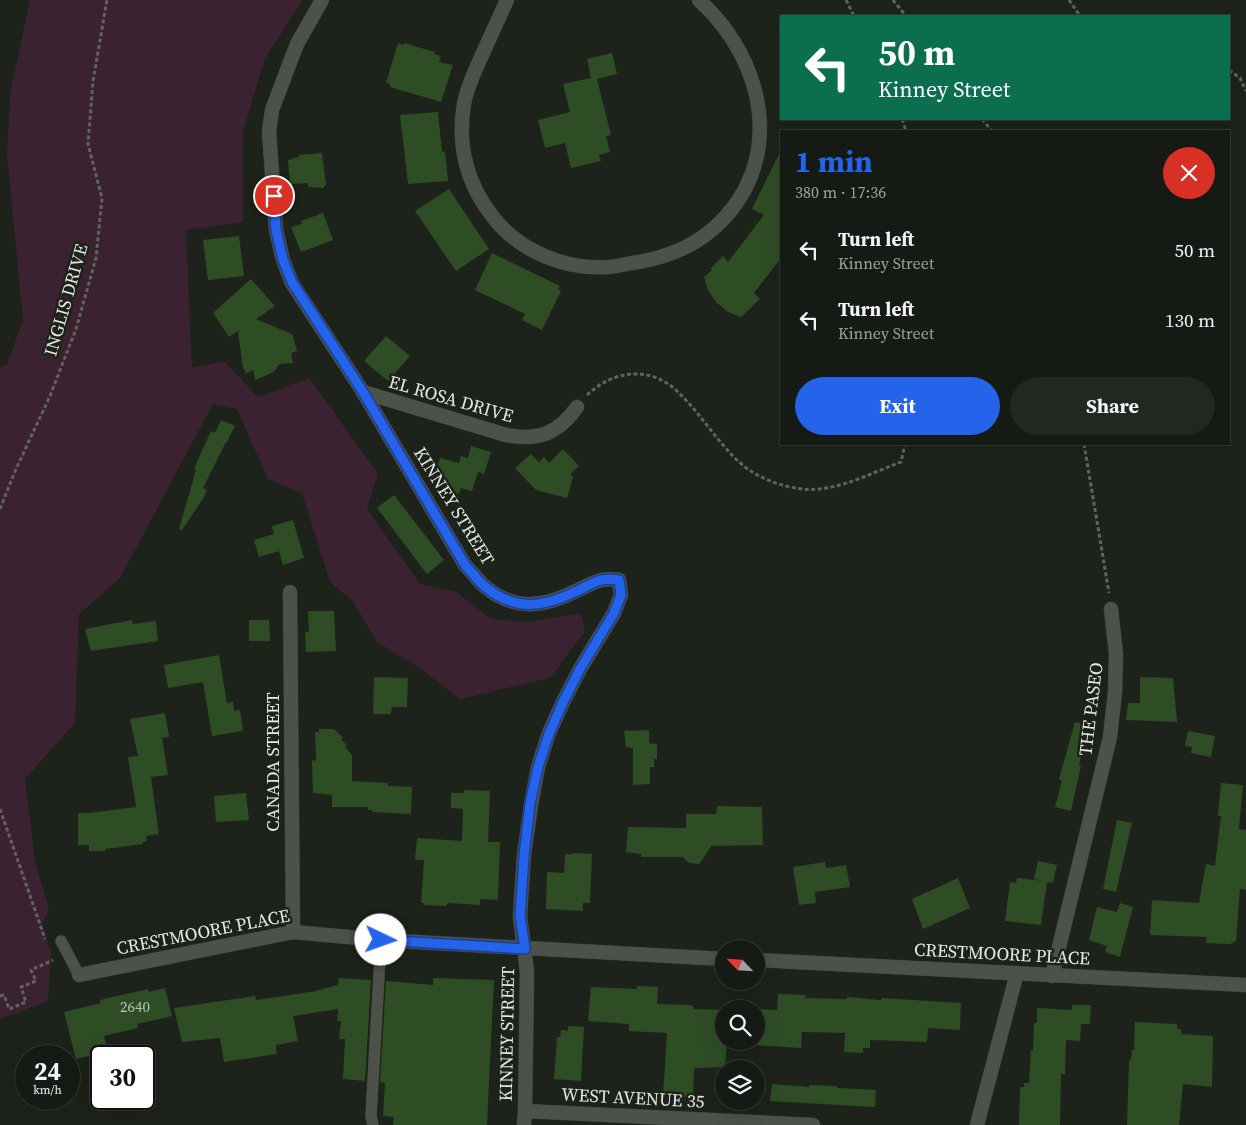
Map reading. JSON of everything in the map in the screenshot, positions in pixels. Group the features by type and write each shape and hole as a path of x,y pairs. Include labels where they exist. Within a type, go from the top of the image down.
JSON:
{"street":[{"name":"KINNEY STREET","path":"322,0 297,44 272,110 269,132 276,230 283,260 292,282 363,392 465,565 483,585 501,598 521,604 542,604 563,598 606,578 619,580 621,595 614,613 580,669 549,734 538,767 530,804 520,916 527,972 524,1118"},
{"path":"507,0 471,79 464,102 461,128 463,154 471,182 483,205 500,226 520,243 540,255 563,263 584,267 610,267 652,259 694,243 713,229 732,210 747,186 757,159 761,131 759,105 753,79 742,56 726,32 699,0"},
{"name":"EL ROSA DRIVE","path":"363,392 521,438 540,436 555,430 568,420 577,407"},
{"name":"CANADA STREET","path":"290,592 293,932"},
{"name":"THE PASEO","path":"1052,976 1110,737 1116,692 1116,654 1111,609"},
{"name":"CRESTMOORE PLACE","path":"79,975 293,932 381,940 715,959"},
{"name":"CRESTMOORE PLACE","path":"765,960 1246,985"},
{"path":"977,1125 1017,973"},
{"name":"WEST AVENUE 35","path":"524,1118 813,1125"}],"lane":[{"path":"373,1125 371,1116 381,940"},
{"path":"61,941 79,975"}],"path":[{"name":"INGLIS DRIVE","path":"0,509 16,469 50,396 76,329 96,258 102,198 88,144 93,81 107,0"},
{"path":"846,0 854,15"},
{"path":"893,0 905,15"},
{"path":"1068,0 1079,15"},
{"path":"1230,71 1240,78 1246,91"},
{"path":"983,120 991,130"},
{"path":"577,407 584,396 598,384 614,377 632,374 648,375 665,382 678,392 739,462 755,474 776,484 797,488 820,489 840,485 901,462 905,445"},
{"path":"1084,445 1111,609"},
{"path":"0,809 48,947 61,941"},
{"path":"0,996 4,995 9,1009 26,1002 20,986 36,980 31,970 52,960"}],"shaded area":[{"path":"30,0 303,0 265,58 243,132 243,222 186,230 192,368 224,361 258,397 309,378 378,474 367,509 420,584 455,591 491,619 527,622 581,613 585,631 550,678 460,699 420,668 377,642 353,601 330,582 302,493 268,479 237,409 213,404 120,578 79,614 75,723 25,779 35,861 49,909 42,923 51,953 48,1001 0,1019 0,367 7,365 23,320 7,156 10,94"}],"building":[{"path":"398,43 435,52 434,54 441,56 439,62 453,65 441,102 390,87 390,84 386,83"},
{"path":"612,53 617,74 597,79 611,135 606,136 610,152 599,155 601,161 571,168 565,143 545,148 538,120 570,112 563,84 591,78 587,59"},
{"path":"438,112 442,152 445,151 448,181 408,184 400,115"},
{"path":"780,152 780,259 754,293 760,299 741,317 728,312 716,302 708,290 704,277 723,256 728,262 764,215 752,209"},
{"path":"322,153 326,185 324,188 308,187 308,183 290,184 288,160 299,157 298,155"},
{"path":"449,189 489,249 456,271 415,211"},
{"path":"323,213 333,240 301,252 291,227 302,224 301,221"},
{"path":"239,236 244,276 208,280 203,240"},
{"path":"492,253 560,286 558,289 561,291 542,330 522,320 525,314 475,290"},
{"path":"251,279 275,306 256,319 292,334 297,351 291,353 293,363 279,364 274,372 255,380 253,370 245,374 245,369 243,369 238,331 229,337 213,313"},
{"path":"386,336 410,356 388,381 364,361"},
{"path":"221,420 235,426 203,488 207,490 204,497 182,530 179,529 196,470 194,468 211,431 215,433"},
{"path":"471,446 491,452 484,474 478,472 472,491 461,488 459,494 443,489 445,483 433,480 440,458 459,463 461,456 468,458"},
{"path":"563,449 579,466 570,474 573,477 567,498 536,490 515,468 531,454 539,462 544,457 549,463"},
{"path":"394,495 444,560 427,574 377,508"},
{"path":"293,520 304,558 283,565 279,551 259,557 254,540 274,534 272,526"},
{"path":"308,611 334,611 336,651 306,652 305,632 309,632"},
{"path":"132,620 133,624 156,621 158,641 91,651 85,629"},
{"path":"249,620 269,620 270,641 249,641"},
{"path":"219,655 227,703 233,702 234,711 240,710 243,731 212,736 203,682 168,688 164,665"},
{"path":"374,677 408,678 407,707 392,707 391,714 373,714"},
{"path":"1140,677 1173,678 1177,722 1126,720 1128,703 1140,703"},
{"path":"165,713 169,737 162,738 168,775 151,777 159,834 146,836 147,841 143,842 143,844 105,849 105,851 89,851 89,845 78,845 78,813 136,807 128,757 138,756 130,719"},
{"path":"1075,722 1087,725 1079,766 1081,766 1071,811 1055,807 1062,780 1059,779"},
{"path":"319,729 334,729 343,738 341,740 347,745 345,747 352,755 352,781 388,783 388,786 412,787 411,814 372,812 372,810 368,810 368,807 332,807 332,795 313,793 312,760 316,761 315,732 319,732"},
{"path":"649,730 649,743 657,744 657,759 654,759 654,767 650,767 650,784 633,785 633,748 626,747 624,731"},
{"path":"1188,731 1215,736 1211,757 1191,753 1192,747 1185,746"},
{"path":"1221,783 1243,785 1239,829 1246,830 1246,890 1240,889 1236,941 1230,944 1206,943 1207,937 1150,935 1152,900 1199,903 1206,864 1215,866 1221,816 1218,816"},
{"path":"464,790 490,791 488,842 500,842 498,900 480,899 480,905 448,903 446,906 423,905 424,903 421,903 424,860 415,860 417,838 462,841 463,809 451,808 451,793 464,793"},
{"path":"246,793 249,820 216,822 214,796"},
{"path":"717,806 762,807 763,845 711,846 699,864 689,863 683,857 641,857 641,854 626,852 628,827 686,828 686,814 716,814"},
{"path":"1117,820 1132,823 1116,892 1103,889"},
{"path":"565,854 592,854 590,903 583,903 583,911 546,909 547,872 564,873"},
{"path":"1038,861 1057,865 1053,883 1047,882 1041,925 1005,921 1010,882 1016,883 1017,878 1043,881 1034,879"},
{"path":"825,862 826,868 846,865 850,887 815,892 816,903 799,905 793,867"},
{"path":"958,878 970,908 923,929 912,899"},
{"path":"1120,903 1133,907 1120,957 1105,952 1107,946 1089,940 1097,907 1117,912"},
{"path":"339,978 371,980 365,1081 343,1079 345,1039 339,1039 341,1021 337,1021 338,1009 293,1016 298,1041 276,1045 277,1054 224,1062 220,1038 182,1042 174,1008 255,996 256,1000 311,992 338,985"},
{"path":"433,978 494,980 487,1125 393,1125 394,1117 383,1116 385,1083 380,1082 386,981 433,985"},
{"path":"637,986 658,987 657,1004 692,1005 694,1009 715,1010 715,1050 726,1050 726,1060 715,1060 715,1067 694,1068 693,1097 663,1096 667,1033 629,1031 629,1024 588,1021 591,987 637,989"},
{"path":"165,988 172,1016 137,1024 138,1028 104,1036 107,1045 90,1045 90,1056 80,1058 80,1045 72,1045 64,1012 101,1003 100,1000 148,989 149,992"},
{"path":"778,994 806,995 805,998 847,999 847,997 881,1000 881,998 961,1003 960,1030 928,1028 927,1042 870,1040 870,1048 863,1048 863,1053 844,1052 845,1033 802,1032 801,1048 765,1046 765,1009 777,1010"},
{"path":"1072,1005 1091,1005 1090,1024 1081,1024 1080,1041 1066,1040 1065,1074 1061,1074 1060,1125 1019,1125 1020,1087 1024,1087 1024,1083 1029,1083 1034,1023 1037,1023 1037,1008 1072,1010"},
{"path":"1135,1022 1177,1024 1177,1029 1181,1029 1181,1034 1213,1036 1212,1087 1183,1084 1179,1125 1127,1125 1129,1060 1131,1060 1132,1050 1134,1050"},
{"path":"568,1026 584,1027 581,1081 554,1079 557,1037 560,1037 561,1030 568,1031"},
{"path":"772,1084 809,1087 809,1085 837,1086 837,1088 876,1090 875,1107 770,1101"}],"route":[{"path":"274,196 276,230 283,260 292,282 363,392 465,565 483,585 501,598 521,604 542,604 563,598 606,578 619,580 621,595 614,613 580,669 563,702 549,734 538,767 530,804 524,856 520,916 525,949 381,940"}]}
